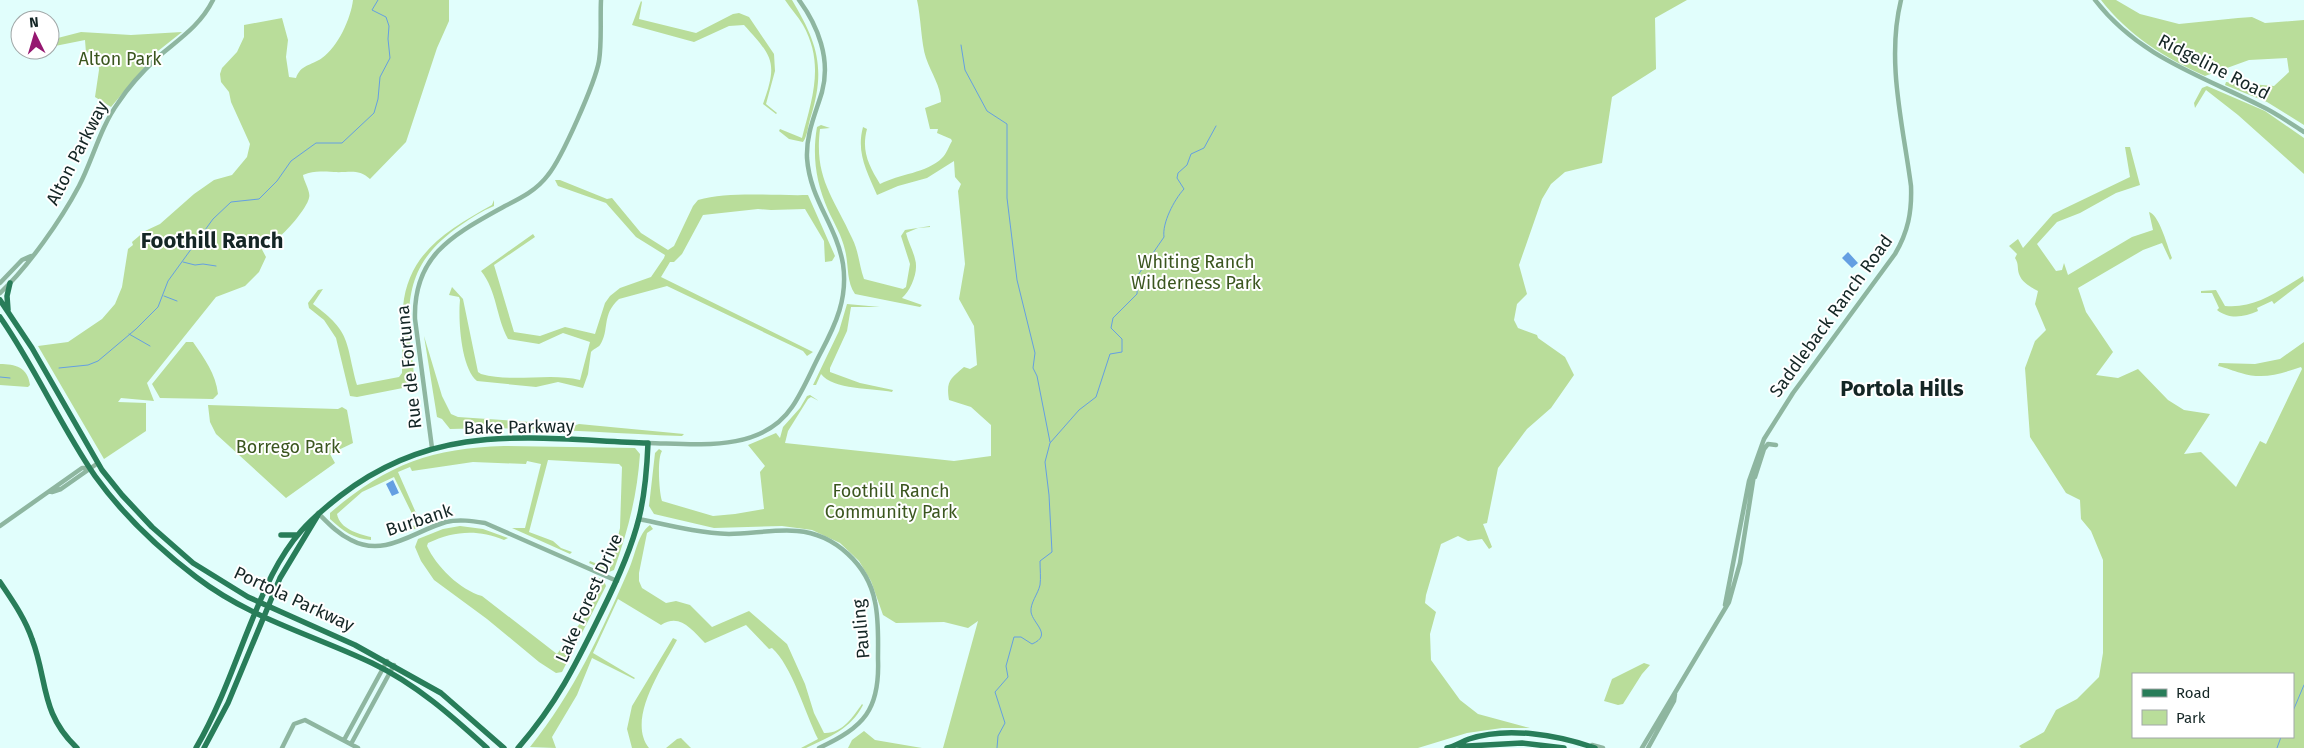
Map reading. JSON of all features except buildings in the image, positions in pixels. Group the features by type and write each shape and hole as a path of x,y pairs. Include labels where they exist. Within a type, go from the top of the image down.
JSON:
{"main road":[{"path":"9,312 7,296 10,283"},
{"name":"Portola Parkway","path":"0,300 9,312 98,463 122,495 152,527 210,574 267,607 356,645 394,665 454,703 504,748"},
{"name":"Portola Parkway","path":"0,317 90,468 121,509 149,538 197,578 244,609 390,673 447,711 487,748"},
{"path":"0,323 7,329"},
{"name":"Bake Parkway","path":"196,748 222,697 272,575 297,534 318,513 376,470 432,448 485,438 648,443"},
{"name":"Lake Forest Drive","path":"518,748 565,686 617,581 639,518 647,472 648,443"},
{"path":"204,748 228,702 280,578 314,523 318,513"},
{"path":"290,545 305,529 314,523"},
{"path":"282,536 297,534"},
{"path":"0,582 20,611 32,638 50,710 77,748"},
{"path":"212,733 222,705 222,697"},
{"path":"1447,748 1469,739 1516,733 1552,736 1595,748"},
{"path":"1458,745 1522,743 1564,748"}],"street":[{"name":"Alton Parkway","path":"0,293 27,264 79,185 101,132 117,104 146,69 196,25 213,0"},
{"name":"Rue de Fortuna","path":"432,448 415,319 414,304 418,285 425,268 442,245 455,234 530,192 554,167 598,66 601,0"},
{"path":"648,443 728,443 753,436 776,423 792,407 834,328 840,312 845,287 841,254 835,234 815,196 808,174 809,129 822,91 824,60 821,41 812,21 799,0"},
{"name":"Saddleback Ranch Road","path":"1725,605 1749,481 1761,446 1774,420 1882,273 1907,232 1912,206 1911,186 1894,51 1895,24 1901,0"},
{"name":"Ridgeline Road","path":"2095,0 2114,22 2140,45 2175,66 2263,106 2304,132"},
{"name":"Alton Parkway","path":"0,283 22,260 31,256"},
{"path":"1751,493 1764,448 1768,444 1776,445"},
{"path":"0,526 51,492 61,489 98,463"},
{"name":"Saddleback Ranch Road","path":"1648,748 1674,701 1675,694 1728,602 1735,584 1755,466"},
{"name":"Burbank","path":"318,513 342,535 358,543 373,547 392,544 450,522 473,521 485,523 617,581"},
{"name":"Pauling","path":"639,518 714,533 805,532 834,543 850,555 858,564 868,580 875,603 878,690 860,723 847,734 819,748"},
{"path":"344,740 386,661"},
{"path":"351,744 394,665"},
{"name":"Saddleback Ranch Road","path":"1641,748 1670,698 1675,694"},
{"path":"282,748 294,724 301,720 308,721 358,748"},
{"path":"1585,744 1603,748"}],"green space":[{"path":"353,0 449,0 449,21 437,48 406,142 370,179 361,173 353,172 315,172 303,175 309,196 304,208 290,226 276,239 266,237 259,239 258,242 266,257 259,272 245,286 216,297 147,383 154,401 121,398 118,402 146,403 146,431 104,459 38,346 68,342 102,319 115,304 122,287 128,249 133,245 132,242 145,231 160,224 194,194 214,180 232,175 247,157 250,144 231,102 229,92 221,82 220,74 222,68 237,52 244,37 244,25 282,18 288,40 286,57 289,77 296,78 301,70 318,61 333,47 347,23"},
{"path":"785,0 792,0 808,29 818,69 816,99 803,142 789,139 779,131 780,129 802,138 813,95 815,68 810,39 801,22"},
{"name":"Whiting Ranch Wilderness Park","path":"917,0 1687,0 1655,18 1656,69 1612,97 1602,163 1565,172 1551,184 1542,199 1519,265 1527,294 1517,304 1514,320 1518,328 1537,335 1538,338 1565,357 1574,375 1551,408 1527,429 1498,468 1487,523 1483,524 1492,547 1489,549 1482,539 1468,541 1458,536 1441,544 1426,595 1425,603 1436,612 1430,634 1431,660 1460,700 1478,714 1530,728 1502,728 1467,733 1418,748 943,748 978,621 968,628 944,622 896,623 883,615 871,581 859,561 840,543 812,530 782,526 714,528 654,514 649,506 655,453 659,449 662,451 659,461 659,475 662,501 713,516 764,509 760,472 765,466 748,445 776,433 780,438 783,427 800,408 807,396 810,395 819,401 811,397 808,399 788,431 785,443 954,461 991,456 991,425 971,407 949,400 948,389 952,378 964,367 970,369 977,365 974,326 959,299 965,264 958,191 961,184 955,177 954,161 927,178 898,186 877,195 866,170 862,154 861,136 863,127 867,129 865,144 867,158 880,184 936,163 945,155 952,141 937,133 938,129 930,129 925,108 941,102 941,96 924,52"},
{"path":"2101,0 2116,0 2140,14 2179,24 2252,17 2265,23 2304,20 2304,125 2267,102 2225,85 2226,82 2274,86 2289,72 2287,58 2249,60 2205,76 2162,53 2135,35"},
{"path":"641,1 639,19 696,33 733,14 739,13 749,17 774,54 775,71 766,104 777,113 763,104 768,90 771,69 767,53 744,25 729,26 694,42 632,25"},
{"name":"Alton Park","path":"81,32 131,35 182,32 158,51 111,107 95,97 99,70 98,57 92,51 86,53 85,40 60,45 60,37"},
{"path":"2207,86 2265,111 2304,138 2304,174 2238,115 2206,90 2195,108 2194,103 2202,88"},
{"path":"821,125 830,128 820,129 819,146 822,174 858,253 864,279 903,289 906,287 910,264 901,236 905,230 930,226 906,233 914,256 916,269 911,285 902,298 922,305 920,307 855,294 852,289 844,245 824,200 818,180 815,148 817,127"},
{"path":"2125,147 2130,147 2140,185 2116,193 2080,213 2057,222 2037,244 2056,271 2062,270 2064,263 2068,275 2132,237 2153,230 2149,212 2153,214 2166,240 2172,258 2170,260 2162,243 2143,250 2078,288 2086,312 2113,352 2096,375 2118,378 2138,369 2168,400 2184,410 2210,414 2184,454 2201,452 2236,487 2260,441 2266,444 2302,369 2301,367 2279,374 2257,376 2218,366 2219,363 2255,364 2280,359 2304,342 2304,748 2021,748 2019,746 2044,732 2056,710 2077,699 2099,677 2103,653 2103,560 2091,531 2081,519 2080,500 2066,493 2030,437 2025,368 2035,341 2046,330 2035,304 2038,291 2020,277 2015,258 2017,254 2009,246 2018,239 2023,248 2053,214 2130,177"},
{"path":"555,180 560,180 607,199 612,198 641,233 668,250 674,246 693,206 698,200 738,195 808,195 835,256 832,261 825,262 824,241 805,209 758,209 703,215 682,254 674,262 670,262 661,277 813,352 807,356 803,351 667,286 619,299 613,305 603,339 599,346 591,352 588,374 583,388 558,382 536,387 477,381 467,366 464,355 460,331 460,300 459,297 449,295 452,287 463,299 478,372 494,377 506,378 556,377 580,380 590,342 563,333 539,344 508,339 490,287 481,271 533,234 535,237 494,265 514,332 540,336 565,327 595,334 605,303 610,296 620,288 651,277 664,258 665,255 636,237 606,203 558,186"},
{"path":"494,200 494,206 461,225 435,247 418,271 410,298 409,314 414,374 413,386 357,397 350,396 336,338 324,320 309,308 308,303 318,290 323,289 313,304 326,314 341,331 348,348 357,385 399,377 402,373 403,307 406,288 413,271 433,244 461,223 492,205"},
{"path":"2303,276 2304,281 2274,304 2272,301 2257,308 2258,311 2242,316 2222,313 2217,310 2219,308 2212,293 2201,293 2201,291 2216,290 2225,306 2246,305 2266,298"},
{"path":"847,304 880,307 851,307 847,331 830,368 830,372 860,383 893,390 892,392 844,386 834,383 821,374 816,385 813,385 839,331"},
{"path":"424,336 442,396 451,414 458,417 579,424 684,434 682,436 537,429 450,429 442,419 437,417"},
{"path":"186,342 193,342 212,373 218,394 213,399 160,398 152,384"},
{"path":"0,364 16,366 24,370 30,385 28,387 0,385"},
{"name":"Borrego Park","path":"208,405 338,409 342,407 347,410 353,443 330,454 335,463 286,498 216,434 210,422"},
{"path":"478,447 635,448 640,454 637,485 628,527 614,570 609,572 589,563 590,561 607,568 611,567 620,528 622,467 619,464 548,460 529,532 553,541 561,548 572,552 570,554 512,528 525,528 541,464 527,461 526,464 473,462 412,471 410,467 398,472 420,522 440,515 437,519 410,531 407,529 417,524 394,477 362,492 337,514 342,524 355,532 371,537 371,540 349,534 330,519 330,513 351,496 390,471 411,462 432,455 454,451"},
{"path":"650,525 653,529 647,533 639,573 639,581 642,588 666,603 676,601 690,605 712,627 749,611 787,644 805,684 814,713 824,733 830,733 842,728 862,704 852,720 846,726 831,736 806,748 801,748 818,739 798,690 779,656 772,648 769,649 746,625 705,643 685,624 674,621 661,625 618,599 593,653 635,678 592,658 577,695 552,737 556,748 530,747 560,705 586,661 619,593 642,533"},
{"path":"460,526 483,529 508,538 504,540 494,536 475,533 447,536 428,543 427,546 436,561 457,583 482,596 557,654 587,614 601,585 599,578 604,581 606,586 562,672 556,673 539,662 487,619 434,580 421,561 415,547 418,539 443,529"},
{"path":"673,638 677,640 656,678 644,708 643,736 649,748 632,748 627,729 632,706"},
{"path":"1644,663 1650,665 1623,704 1618,705 1604,701 1612,679"},
{"path":"864,731 875,740 922,748 848,748 852,740"},
{"path":"681,738 691,748 666,748 677,739"}],"water":[{"path":"1848,252 1858,263 1852,268 1842,258"},
{"path":"393,480 399,493 392,496 386,484"}],"waterway":[{"path":"59,368 88,365 98,361 136,329 158,307 168,281 213,219 231,202 259,199 277,181 291,161 316,143 342,143 374,113 378,99 380,77 390,58 389,26 386,17 372,10 378,0"},
{"path":"961,45 965,70 987,111 1007,124 1007,198 1017,280 1035,353 1033,368 1037,376 1050,442"},
{"path":"997,748 998,736 1005,723 995,692 1008,677 1006,666 1014,637 1021,637 1032,644 1041,637 1040,629 1032,616 1031,609 1040,585 1040,561 1052,552 1045,462 1050,443 1079,410 1096,397 1110,354 1122,352 1122,339 1111,328 1113,318 1137,294 1138,275 1164,237 1165,225 1170,212 1176,199 1184,189 1177,178 1178,173 1187,165 1191,154 1204,148 1216,126"},
{"path":"183,262 195,265 216,266"},
{"path":"164,296 177,301"},
{"path":"129,334 150,346"},
{"path":"0,377 10,378"},
{"path":"2294,709 2304,685"},
{"path":"2277,748 2281,738"}],"district":[{"name":"Foothill Ranch","path":"212,240"},
{"name":"Portola Hills","path":"1902,388"}],"park label":[{"name":"Foothill Ranch Community Park","path":"891,501"}]}
